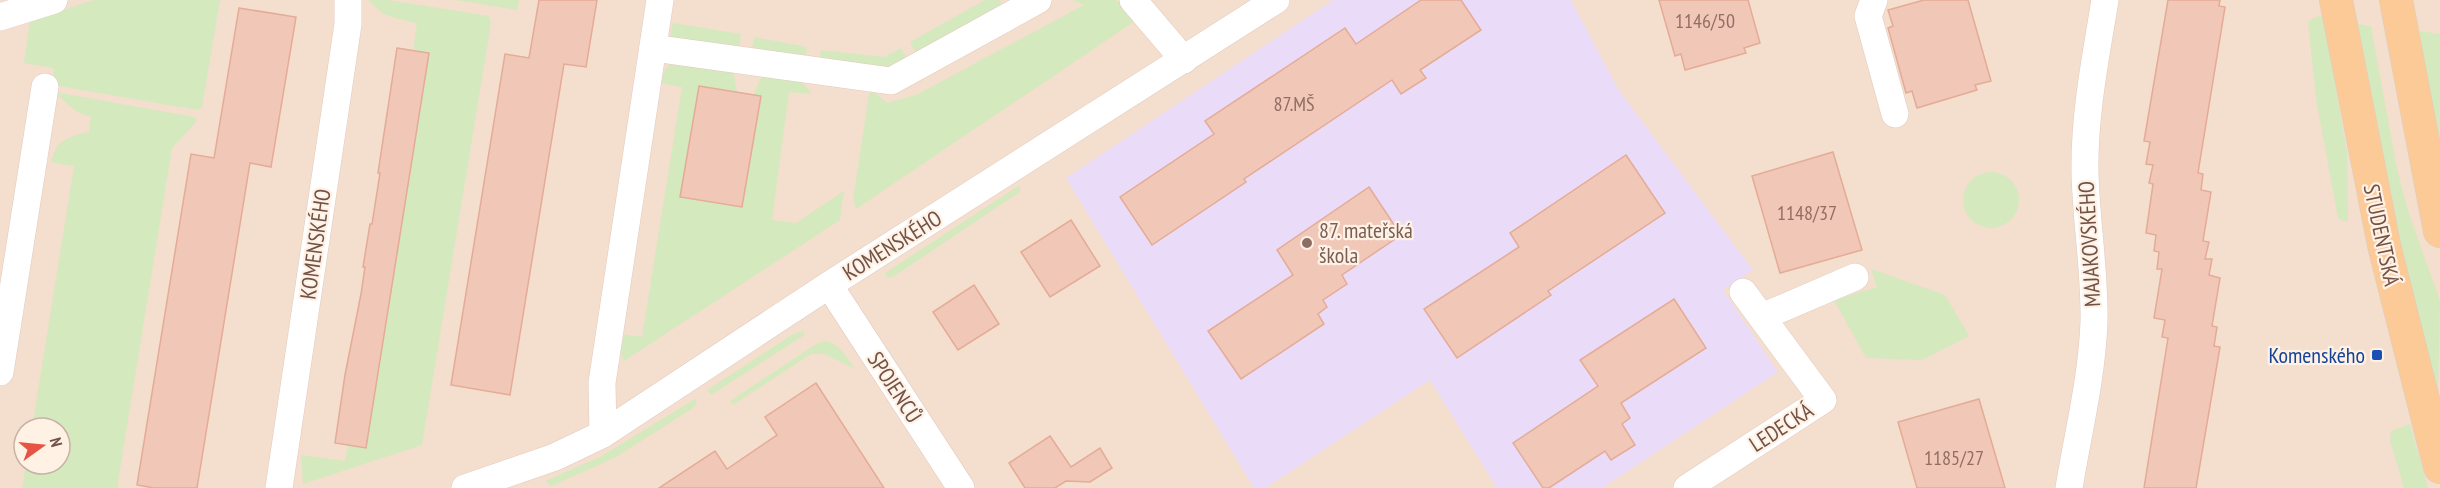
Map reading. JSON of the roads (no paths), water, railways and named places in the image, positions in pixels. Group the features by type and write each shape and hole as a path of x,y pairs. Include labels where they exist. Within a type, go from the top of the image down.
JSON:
{"main road":[{"name":"STUDENTSKÁ","path":"2336,0 2384,245 2406,341 2440,467"},
{"path":"2396,0 2440,231"}],"street":[{"path":"0,17 54,0"},
{"name":"KOMENSKÉHO","path":"279,488 348,24 348,0"},
{"path":"603,434 602,383 660,0"},
{"path":"653,48 891,81 1038,0"},
{"path":"1133,0 1184,60"},
{"name":"KOMENSKÉHO","path":"465,488 555,458 603,434 829,285 1276,0"},
{"path":"1874,0 1868,16 1895,114"},
{"name":"MAJAKOVSKÉHO","path":"2068,488 2089,368 2094,323 2085,171 2086,136 2105,0"},
{"path":"0,372 45,87"},
{"path":"1762,317 1855,277"},
{"name":"SPOJENCŮ","path":"829,285 961,488"},
{"name":"LEDECKÁ","path":"1686,488 1823,400 1743,292"}],"place":[{"name":"87. mateřská škola","path":"1307,243"},
{"name":"Komenského","path":"2377,355"}]}
